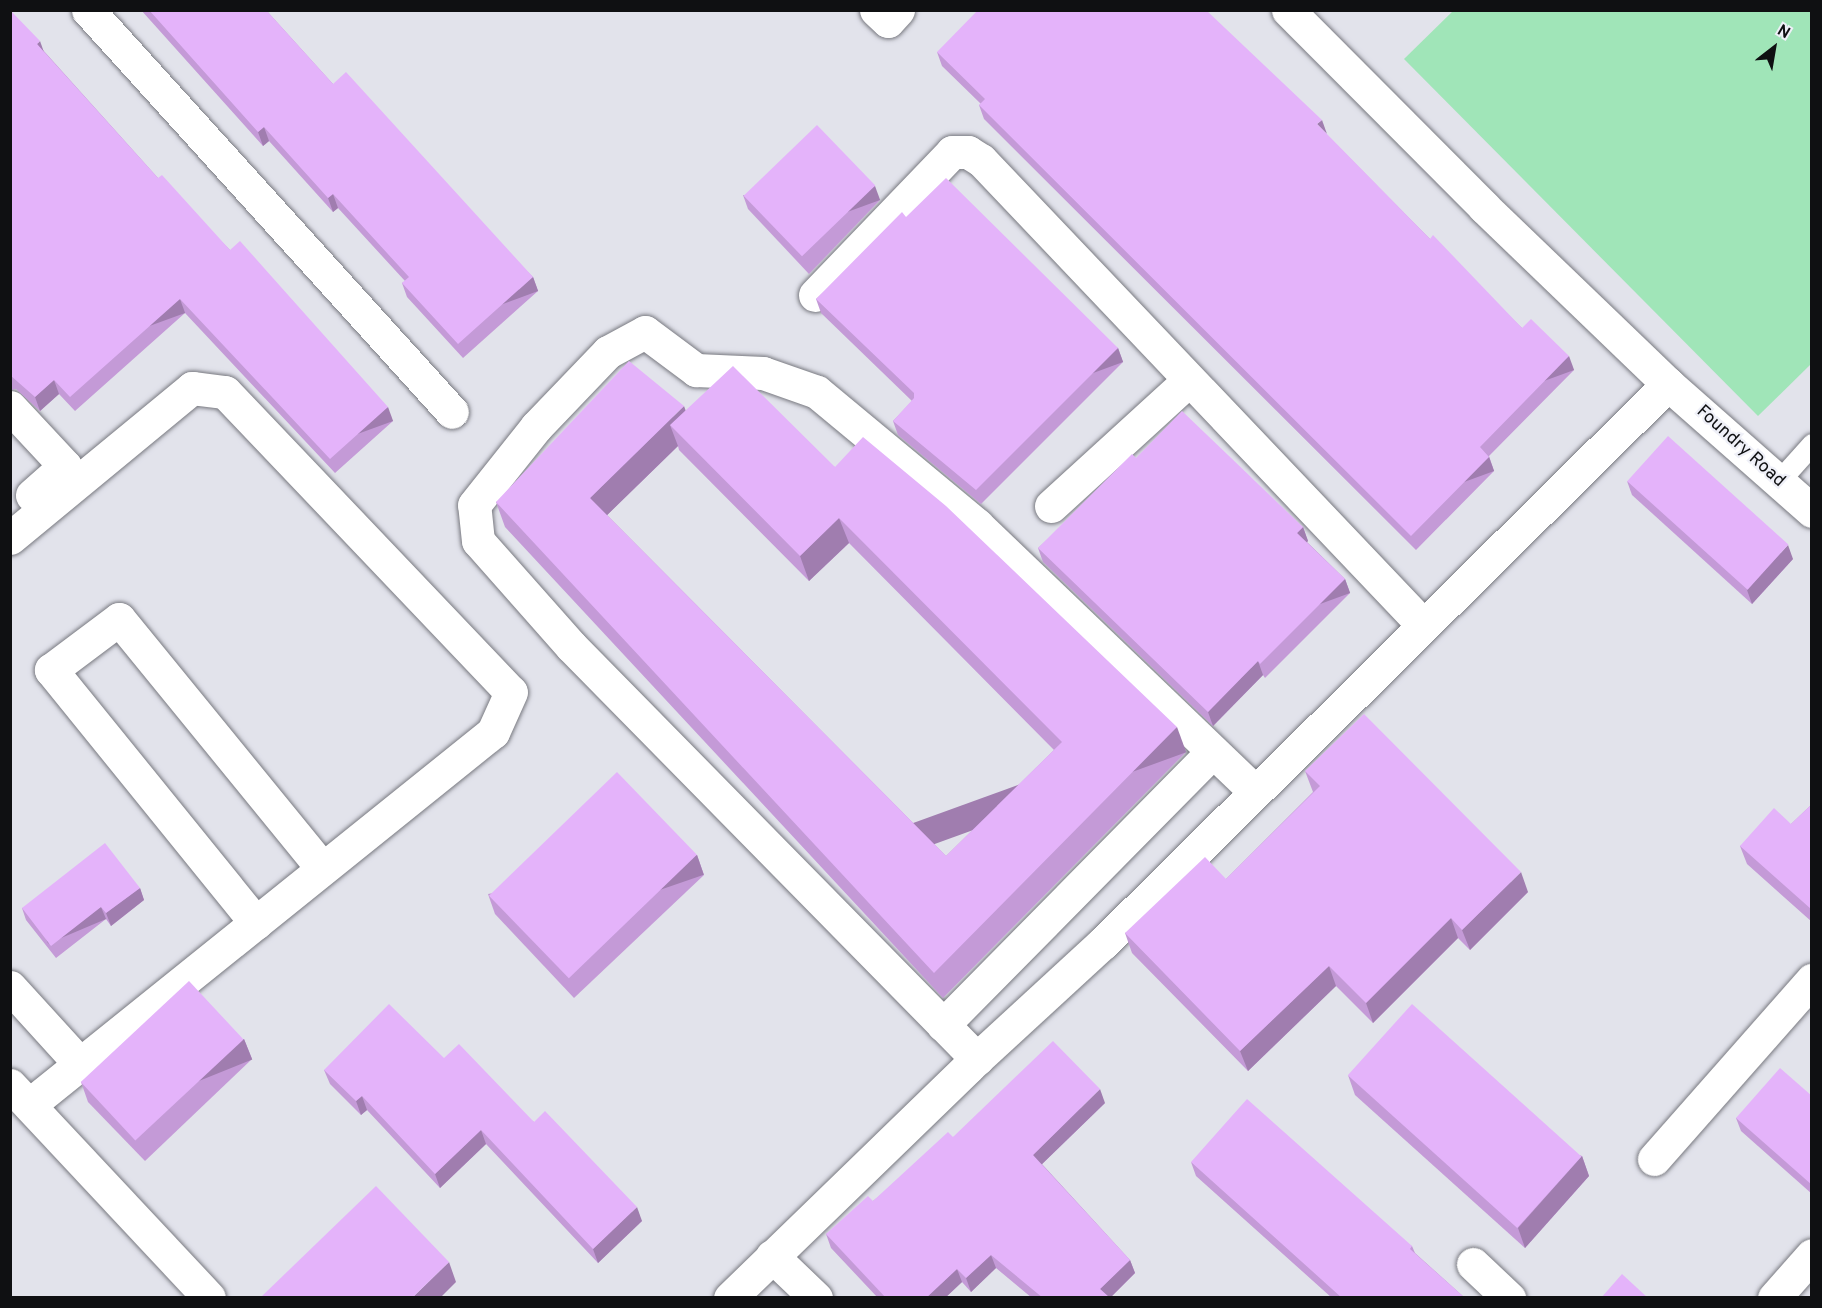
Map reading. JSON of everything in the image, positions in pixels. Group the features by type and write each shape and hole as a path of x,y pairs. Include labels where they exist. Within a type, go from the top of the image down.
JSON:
{"street":[{"path":"87,10 452,412"},
{"path":"876,10 888,21 898,10"},
{"name":"Foundry Road","path":"1288,10 1484,207 1668,384 1812,511"},
{"path":"815,295 952,152 968,152 981,160 1423,625"},
{"path":"977,1059 571,646 478,541 474,505 536,428 608,352 645,332 696,370 763,373 817,392 977,525 1254,791"},
{"path":"1051,506 1189,380"},
{"path":"729,1298 977,1059 1103,943 1254,791 1668,384"},
{"path":"10,538 192,388 225,392 511,692 494,732 321,867 82,1066 20,1095 209,1298"},
{"path":"10,406 65,466 10,513"},
{"path":"256,923 51,670 119,619 321,867"},
{"path":"943,1025 1212,752"},
{"path":"1654,1159 1812,980"},
{"path":"10,987 82,1066"},
{"path":"1774,1298 1812,1255"},
{"path":"772,1256 816,1298"},
{"path":"1473,1264 1509,1298"}],"lane":[{"path":"1778,482 1812,444"}],"green space":[{"path":"1454,10 1811,11 1811,364 1758,416 1404,59"}],"building":[{"path":"10,10 40,41 37,44 158,178 162,175 230,250 240,241 388,407 330,459 180,299 70,397 54,380 35,397 10,375"},
{"path":"149,10 266,10 333,84 346,72 533,277 458,344 402,283 409,277 333,194 328,198 264,127 258,132"},
{"path":"978,10 1206,10 1322,120 1317,124 1430,239 1433,235 1522,328 1531,319 1569,356 1480,447 1489,457 1411,536 979,105 985,99 937,52"},
{"path":"817,125 875,185 802,256 744,196"},
{"path":"946,178 1118,348 976,490 893,421 914,398 914,393 816,299 902,212 906,217"},
{"path":"629,361 684,406 590,498 946,856 1062,742 839,518 800,556 670,425 733,366 835,467 863,437 946,506 1177,727 934,973 496,502"},
{"path":"1182,411 1303,527 1297,533 1345,579 1208,712 1038,548 1132,454 1136,458"},
{"path":"1668,436 1788,544 1748,590 1627,481"},
{"path":"1364,714 1521,872 1462,930 1451,918 1366,1003 1329,966 1240,1051 1125,933 1205,857 1226,879 1320,786 1305,771"},
{"path":"617,772 697,855 569,978 489,896"},
{"path":"1812,804 1811,909 1740,846 1774,808 1791,824"},
{"path":"105,843 140,888 106,913 101,907 51,946 22,908"},
{"path":"189,981 244,1040 135,1140 81,1082"},
{"path":"389,1004 444,1058 459,1044 534,1122 545,1111 637,1207 593,1249 481,1130 435,1174 362,1096 356,1101 324,1070"},
{"path":"1412,1004 1581,1157 1517,1228 1348,1075"},
{"path":"1053,1041 1100,1089 1033,1155 1130,1260 1100,1289 1110,1298 1043,1298 991,1255 966,1278 957,1269 926,1298 886,1298 826,1234 868,1196 873,1201 948,1132 953,1137"},
{"path":"1780,1068 1812,1096 1812,1185 1736,1118"},
{"path":"1247,1099 1412,1246 1410,1249 1465,1298 1342,1298 1191,1162"},
{"path":"376,1186 449,1262 412,1298 261,1297"},
{"path":"1622,1274 1648,1298 1601,1298"}]}
